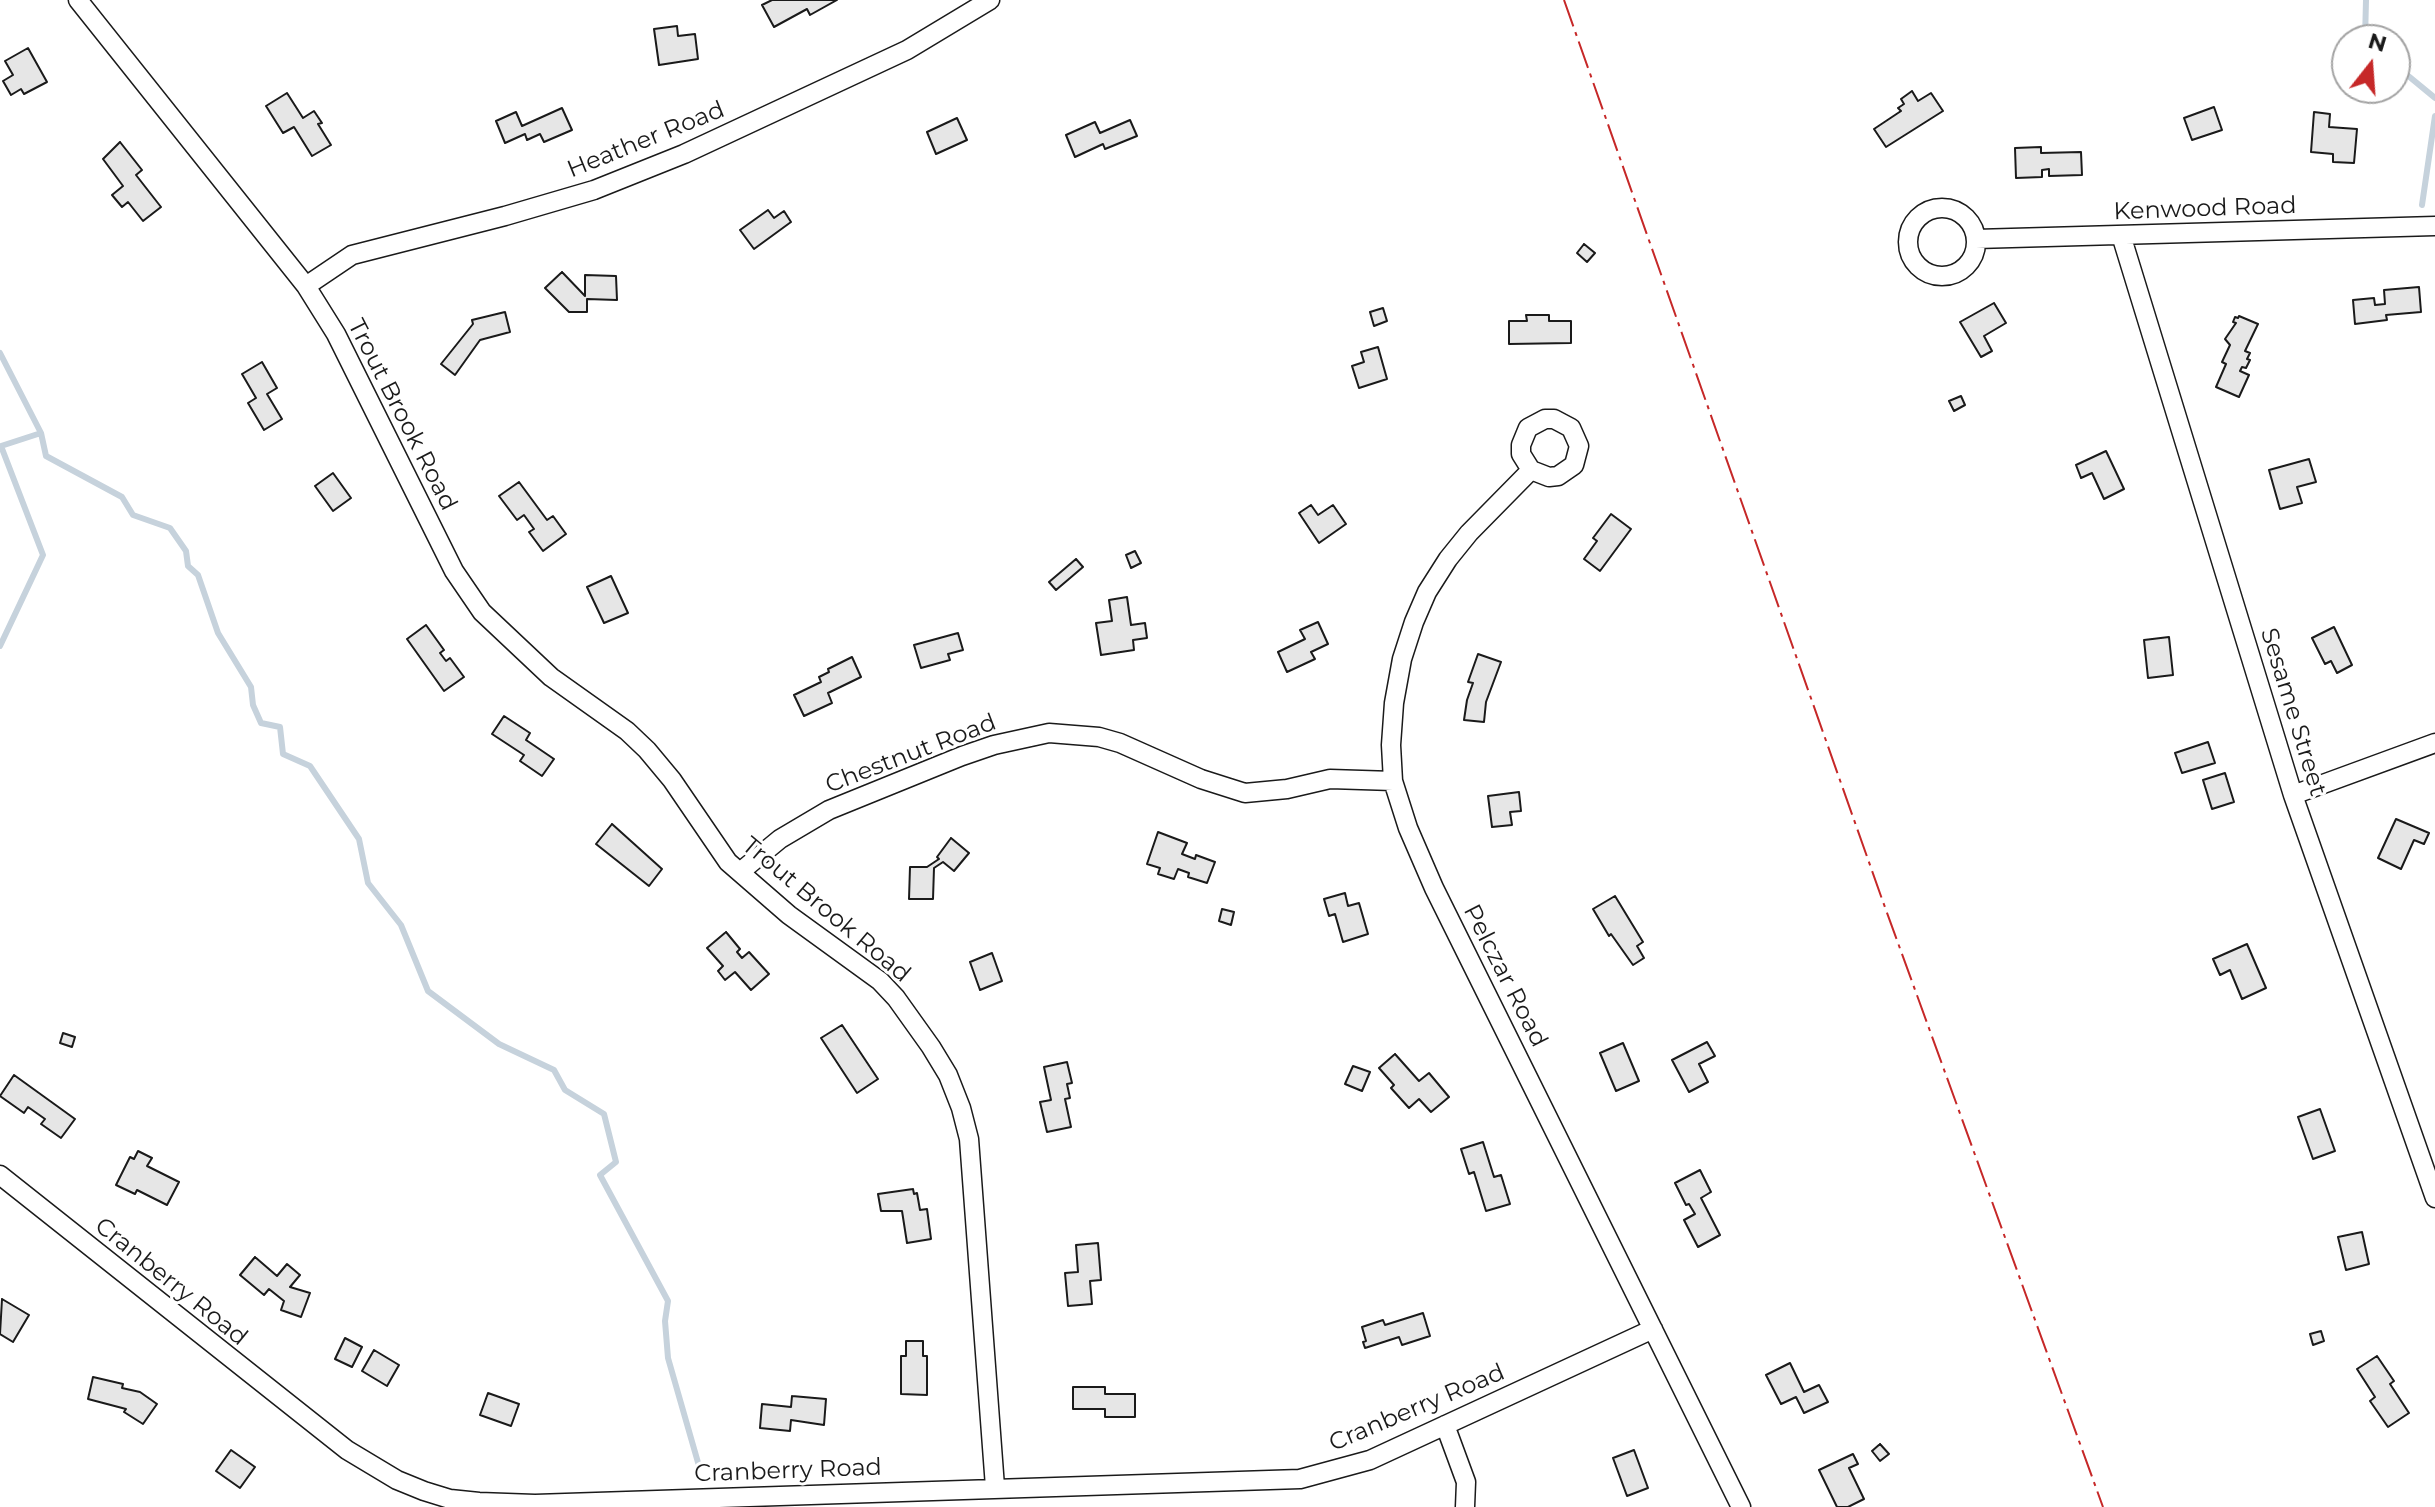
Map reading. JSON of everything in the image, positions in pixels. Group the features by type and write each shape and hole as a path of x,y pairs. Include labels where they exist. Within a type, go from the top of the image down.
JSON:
{"street":[{"name":"Trout Brook Road","path":"78,0 306,286 336,334 438,541 467,593 482,612 521,652 627,731 647,750 672,780 719,850 740,872 789,915 880,981 922,1034 948,1075 969,1139 973,1172 995,1487"},
{"name":"Heather Road","path":"306,286 352,255 594,190 684,154 907,50 990,0"},
{"name":"Kenwood Road","path":"1976,239 2435,226"},
{"name":"Sesame Street","path":"2121,235 2293,795 2435,1198"},
{"name":"Pelczar Road","path":"1531,470 1469,533 1427,592 1402,659 1394,703 1391,745 1393,781 1408,828 1434,888 1741,1507"},
{"name":"Chestnut Road","path":"740,872 780,839 829,810 962,756 994,745 1049,733 1099,737 1120,743 1201,779 1245,793 1287,789 1330,779 1393,781"},
{"path":"2293,795 2435,743"},
{"name":"Cranberry Road","path":"0,1175 323,1433 372,1466 424,1491 450,1499 479,1502 535,1504 1300,1479 1370,1460 1653,1329"},
{"path":"1445,1425 1466,1482 1465,1507"}],"building":[{"path":"772,0 837,0 810,15 807,9 774,27 762,5"},
{"path":"677,26 678,36 695,34 698,59 659,65 654,29"},
{"path":"28,48 47,82 24,94 21,89 11,95 3,81 13,75 5,61"},
{"path":"1912,91 1918,101 1931,93 1943,111 1886,147 1874,129 1901,111 1898,108 1904,104 1901,99"},
{"path":"287,93 303,118 314,111 331,145 312,156 294,127 283,133 266,106"},
{"path":"2214,107 2222,130 2192,140 2184,118"},
{"path":"562,108 572,130 544,142 540,134 527,140 525,134 505,143 496,121 516,112 522,126"},
{"path":"2314,112 2330,114 2329,127 2357,129 2354,163 2333,162 2333,154 2311,152"},
{"path":"957,118 967,140 936,154 927,132"},
{"path":"1130,120 1137,136 1105,149 1103,144 1075,157 1066,135 1095,122 1100,133"},
{"path":"120,142 142,170 136,175 161,207 143,221 128,202 122,207 112,195 123,186 103,159"},
{"path":"2041,147 2041,153 2081,152 2082,175 2049,176 2049,169 2042,170 2042,177 2016,178 2015,148"},
{"path":"768,210 774,218 784,211 791,222 754,249 740,230"},
{"path":"1584,244 1595,253 1587,262 1577,253"},
{"path":"562,272 585,296 585,275 616,276 617,300 587,299 587,312 569,312 545,288"},
{"path":"2419,287 2421,312 2386,315 2387,320 2355,324 2353,300 2374,298 2375,305 2385,304 2384,290"},
{"path":"1994,303 2006,323 1984,336 1992,351 1981,357 1960,322"},
{"path":"1383,308 1387,321 1374,326 1370,312"},
{"path":"505,312 510,332 480,340 455,375 441,364 473,324 472,320"},
{"path":"1526,315 1549,315 1549,321 1571,321 1571,343 1509,344 1509,321 1527,321"},
{"path":"2235,317 2258,324 2245,351 2250,353 2247,359 2250,360 2246,368 2242,367 2240,371 2249,375 2239,397 2216,387 2230,345 2225,339 2236,323 2233,322"},
{"path":"1378,347 1387,379 1359,388 1352,366 1364,362 1361,352"},
{"path":"262,362 277,388 267,394 282,419 264,430 248,403 256,398 242,374"},
{"path":"1961,396 1965,405 1954,411 1949,401"},
{"path":"2106,451 2124,489 2104,499 2092,473 2081,478 2076,465"},
{"path":"2309,459 2316,482 2297,487 2302,503 2280,509 2269,470"},
{"path":"333,473 351,498 333,511 315,486"},
{"path":"519,482 547,520 553,516 566,534 543,551 529,532 534,529 524,515 517,520 499,496"},
{"path":"1311,505 1318,515 1333,505 1346,524 1319,543 1299,513"},
{"path":"1611,514 1631,529 1600,571 1584,559 1597,541 1593,538"},
{"path":"1135,551 1141,563 1131,568 1126,555"},
{"path":"1076,559 1083,567 1056,590 1049,582"},
{"path":"611,576 628,613 604,623 587,587"},
{"path":"1127,597 1131,625 1145,623 1147,638 1133,640 1134,650 1101,655 1096,623 1112,621 1109,600"},
{"path":"1318,622 1328,644 1311,652 1315,659 1287,672 1278,652 1305,639 1300,630"},
{"path":"426,625 444,650 440,653 446,661 450,658 464,677 444,691 407,639"},
{"path":"2334,627 2352,665 2337,673 2331,661 2325,664 2312,638"},
{"path":"958,633 963,650 948,654 950,660 921,668 914,645"},
{"path":"2169,637 2173,675 2148,678 2144,640"},
{"path":"1478,654 1501,662 1486,702 1484,722 1464,720 1473,683 1468,682"},
{"path":"852,657 861,677 828,693 832,703 804,716 794,695 821,682 819,677 829,672 828,669"},
{"path":"504,716 530,733 526,740 554,759 542,776 520,761 524,755 492,734"},
{"path":"2208,742 2215,763 2182,773 2175,753"},
{"path":"2225,773 2234,802 2212,809 2203,780"},
{"path":"1519,792 1521,811 1510,812 1512,825 1492,827 1488,796"},
{"path":"2396,819 2429,833 2424,844 2414,840 2401,869 2378,858"},
{"path":"612,824 662,869 649,886 596,844"},
{"path":"1158,832 1187,843 1182,854 1215,862 1207,883 1188,877 1189,873 1178,869 1174,879 1158,874 1160,868 1147,864"},
{"path":"951,838 969,853 954,871 943,862 934,868 933,899 909,899 910,867 927,867 939,859 937,857"},
{"path":"1345,893 1348,906 1359,903 1368,934 1343,942 1335,914 1329,916 1324,899"},
{"path":"1615,896 1643,942 1637,946 1644,958 1633,965 1611,934 1609,936 1593,909"},
{"path":"1222,909 1234,912 1231,925 1219,921"},
{"path":"726,932 740,949 737,952 742,958 749,952 769,974 751,990 735,972 725,980 718,971 723,966 707,948"},
{"path":"2247,944 2266,988 2242,999 2230,970 2220,975 2213,959"},
{"path":"992,953 1002,981 980,990 970,962"},
{"path":"842,1025 878,1079 857,1093 821,1038"},
{"path":"63,1033 75,1037 72,1047 60,1043"},
{"path":"1707,1042 1715,1056 1699,1064 1708,1082 1689,1092 1672,1060"},
{"path":"1623,1043 1639,1081 1616,1091 1600,1053"},
{"path":"1395,1054 1419,1081 1429,1073 1449,1097 1431,1112 1419,1099 1409,1108 1379,1068"},
{"path":"1067,1062 1072,1083 1067,1084 1070,1098 1065,1099 1071,1127 1047,1132 1040,1102 1051,1100 1044,1067"},
{"path":"1353,1066 1370,1072 1362,1091 1345,1084"},
{"path":"14,1075 75,1119 61,1138 41,1124 45,1119 28,1107 24,1113 0,1096"},
{"path":"2320,1109 2335,1151 2313,1159 2298,1117"},
{"path":"1483,1142 1494,1177 1501,1175 1510,1204 1486,1211 1474,1172 1469,1174 1461,1149"},
{"path":"138,1151 152,1158 147,1166 179,1182 167,1205 137,1190 135,1194 116,1185 130,1157 134,1159"},
{"path":"1700,1170 1711,1192 1701,1198 1720,1235 1698,1247 1684,1220 1695,1214 1689,1204 1686,1205 1675,1183"},
{"path":"913,1189 914,1194 917,1193 920,1210 927,1209 931,1239 907,1243 902,1211 881,1211 878,1194"},
{"path":"2362,1232 2369,1264 2346,1270 2338,1237"},
{"path":"1098,1243 1101,1280 1090,1281 1092,1304 1068,1306 1065,1273 1078,1272 1076,1245"},
{"path":"255,1257 277,1276 287,1264 300,1275 290,1287 310,1293 301,1317 281,1310 284,1301 269,1289 264,1295 240,1275"},
{"path":"2,1299 29,1315 13,1342 0,1334"},
{"path":"1423,1313 1430,1336 1402,1345 1399,1337 1365,1348 1362,1327 1383,1320 1385,1325"},
{"path":"2321,1331 2324,1341 2313,1345 2310,1334"},
{"path":"345,1338 362,1347 352,1367 335,1359"},
{"path":"906,1341 923,1341 923,1356 927,1356 927,1395 901,1394 901,1356 906,1356"},
{"path":"374,1350 399,1365 387,1386 362,1371"},
{"path":"2377,1356 2394,1381 2390,1384 2409,1413 2388,1427 2370,1401 2375,1397 2357,1369"},
{"path":"1790,1363 1804,1392 1819,1385 1828,1402 1804,1413 1796,1397 1781,1404 1766,1375"},
{"path":"93,1377 123,1384 122,1388 140,1392 157,1404 143,1424 124,1412 126,1409 88,1399"},
{"path":"1073,1387 1105,1387 1105,1394 1135,1394 1135,1417 1105,1417 1105,1409 1073,1409"},
{"path":"488,1393 519,1404 511,1426 480,1415"},
{"path":"792,1396 826,1399 824,1425 791,1420 790,1431 760,1428 762,1404 791,1407"},
{"path":"1880,1444 1889,1454 1880,1461 1872,1451"},
{"path":"231,1450 255,1467 240,1488 216,1471"},
{"path":"1634,1450 1648,1488 1627,1496 1613,1458"},
{"path":"1853,1454 1858,1464 1849,1468 1864,1499 1848,1507 1837,1507 1819,1470"}],"waterway":[{"path":"2365,24 2366,0"},
{"path":"2411,78 2435,98"},
{"path":"2422,205 2435,116"},
{"path":"0,353 41,433"},
{"path":"0,646 43,555 1,446 41,433 46,456 122,497 133,515 170,528 186,551 188,566 198,575 218,633 251,687 253,705 261,723 280,727 283,754 310,766 359,839 368,883 401,925 428,991 499,1044 554,1070 565,1090 604,1114 616,1162 600,1175 668,1301 665,1321 668,1358 699,1466"}],"power":[{"path":"1564,0 1882,899 2103,1507"}]}
